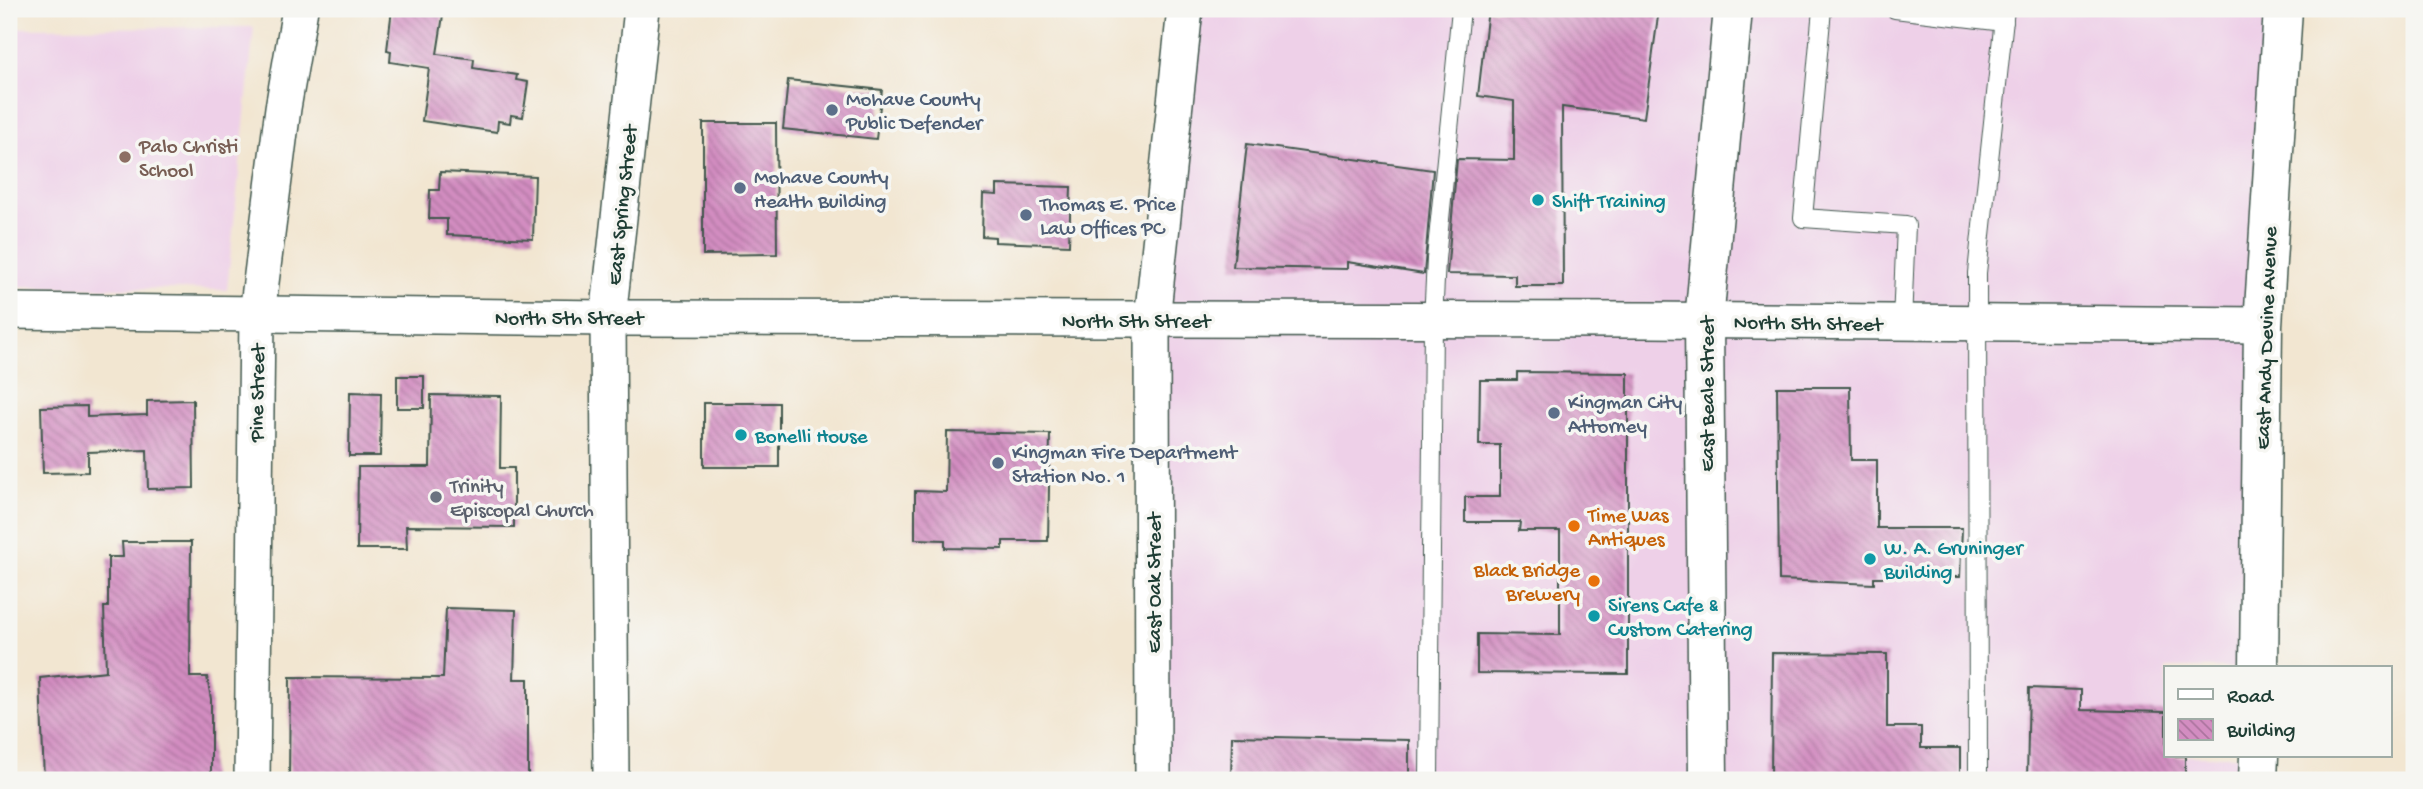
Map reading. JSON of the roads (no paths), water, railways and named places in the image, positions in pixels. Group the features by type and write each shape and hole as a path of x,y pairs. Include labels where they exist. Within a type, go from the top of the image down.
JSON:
{"main road":[{"name":"East Beale Street","path":"1708,780 1704,321 1733,9"},
{"name":"East Andy Devine Avenue","path":"2259,666 2263,325 2283,9"},
{"path":"2258,780 2259,758"}],"street":[{"name":"Pine Street","path":"252,780 257,314 283,108 300,9"},
{"name":"East Spring Street","path":"611,780 608,318 642,9"},
{"name":"East Oak Street","path":"1153,780 1152,320 1185,9"},
{"name":"North 5th Street","path":"9,312 608,318 2263,325"}],"lane":[{"path":"1429,780 1433,321 1436,259 1461,9"},
{"path":"1822,9 1803,218 1906,225 1902,323"},
{"path":"1895,9 2004,15 1977,274 1978,780"}],"place":[{"name":"Mohave County Public Defender","path":"832,110"},
{"name":"Palo Christi School","path":"125,157"},
{"name":"Mohave County Health Building","path":"740,188"},
{"name":"Shift Training","path":"1538,200"},
{"name":"Thomas E. Price Law Offices PC","path":"1026,215"},
{"name":"Kingman City Attorney","path":"1554,413"},
{"name":"Bonelli House","path":"741,435"},
{"name":"Kingman Fire Department Station No. 1","path":"998,463"},
{"name":"Trinity Episcopal Church","path":"436,497"},
{"name":"Time Was Antiques","path":"1574,526"},
{"name":"W. A. Gruninger Building","path":"1870,559"},
{"name":"Black Bridge Brewery","path":"1594,581"},
{"name":"Sirens Cafe & Custom Catering","path":"1594,616"}]}
